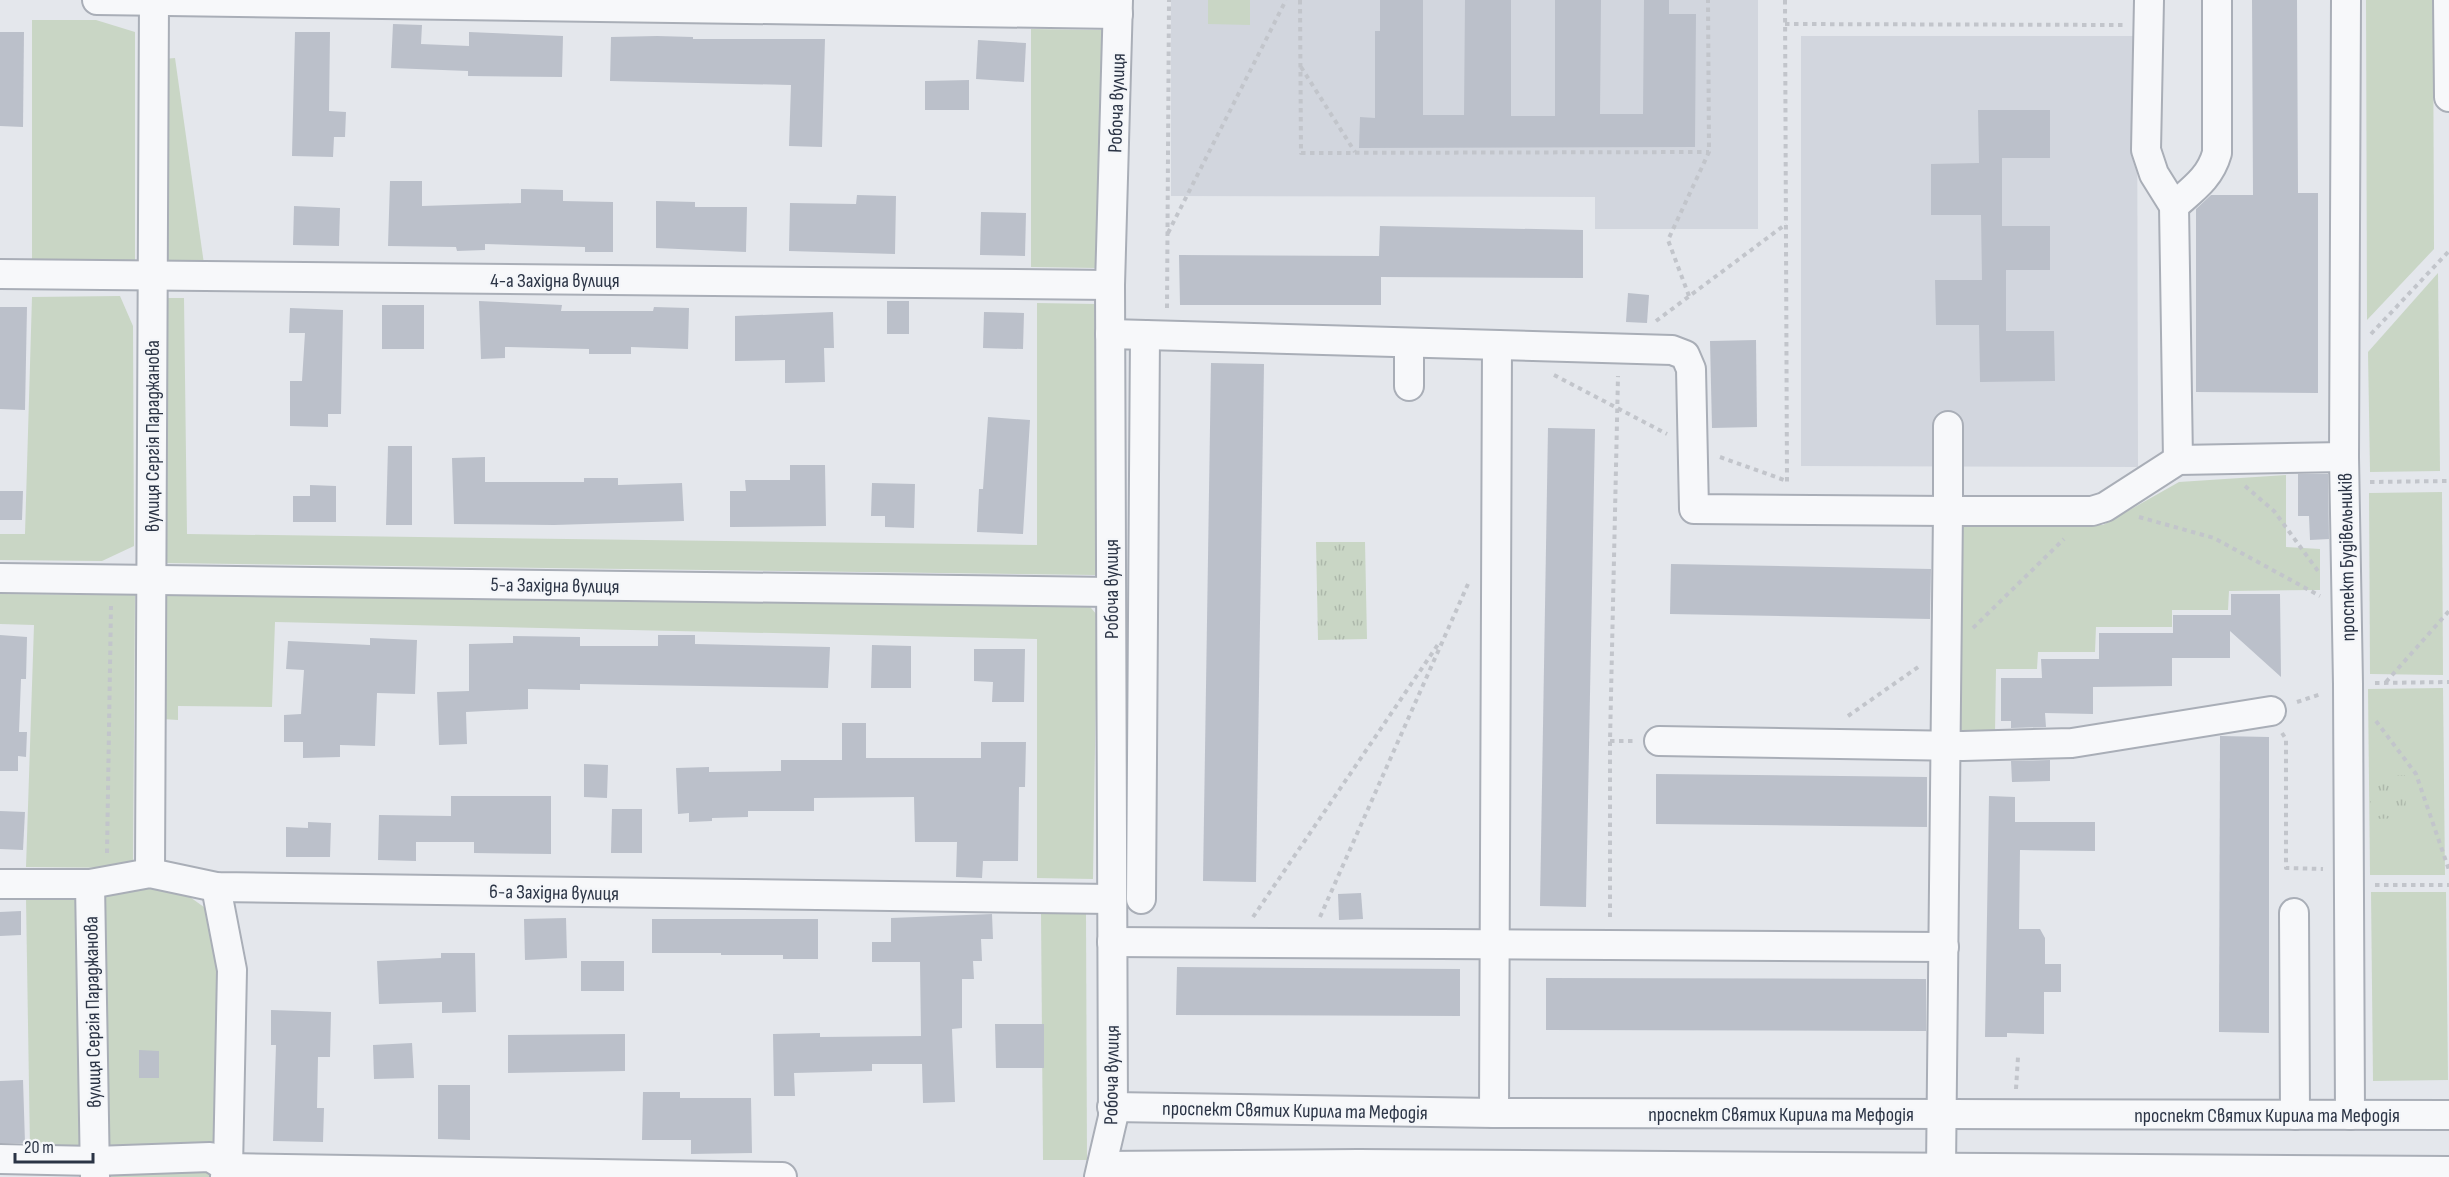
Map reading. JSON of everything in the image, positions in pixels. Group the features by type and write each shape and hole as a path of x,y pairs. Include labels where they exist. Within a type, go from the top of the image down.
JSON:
{"street":[{"path":"97,0 1118,7"},
{"name":"вулиця Сергія Параджанова","path":"150,873 154,0"},
{"path":"2174,206 2202,182 2212,170 2217,153 2217,0"},
{"name":"проспект Будівельників","path":"2346,0 2344,470 2348,684 2339,877 2350,1115"},
{"path":"2448,0 2449,97"},
{"name":"Робоча вулиця","path":"1101,1171 1111,1132 1112,1107 1110,285 1118,7"},
{"path":"2149,13 2146,150 2154,174 2174,206 2178,460"},
{"name":"4-а Західна вулиця","path":"0,274 1110,285"},
{"path":"1110,334 1672,350 1684,355 1692,369 1694,509 1948,511 2098,509 2178,460 2212,459 2344,470"},
{"path":"1142,899 1156,336"},
{"path":"1409,343 1409,386"},
{"path":"1494,1113 1497,345"},
{"path":"1941,1169 1948,426"},
{"name":"5-а Західна вулиця","path":"0,579 1111,591"},
{"path":"1659,741 1945,745 2072,743 2271,711"},
{"name":"6-а Західна вулиця","path":"0,884 98,882 150,873 216,887 1111,899"},
{"name":"вулиця Сергія Параджанова","path":"95,1169 98,882"},
{"path":"216,887 232,970 226,1172"},
{"path":"2294,913 2295,1115"},
{"path":"1112,942 1944,947"},
{"name":"проспект Святих Кирила та Мефодія","path":"1112,1107 1494,1113 2449,1115"},
{"path":"0,1160 95,1169 210,1157 226,1172 782,1177"},
{"path":"1101,1171 1941,1169 2449,1171"}],"path":[{"path":"1156,336 1168,234 1169,0"},
{"path":"1168,234 1286,0"},
{"path":"1300,0 1301,153 1709,152"},
{"path":"1689,296 1668,240 1709,152 1708,0"},
{"path":"1785,0 1787,510"},
{"path":"1785,24 2149,13"},
{"path":"1300,66 1355,153"},
{"path":"1654,322 1786,224"},
{"path":"2344,362 2449,251"},
{"path":"1610,945 1610,741 1619,349"},
{"path":"1547,371 1693,448 1787,481"},
{"path":"2212,459 2274,510 2321,574"},
{"path":"2344,470 2449,481"},
{"path":"1810,743 1963,638 2098,509 2214,538 2348,610"},
{"path":"1308,943 1473,574"},
{"path":"98,882 112,579"},
{"path":"2385,683 2449,611"},
{"path":"1236,942 1446,634"},
{"path":"2449,682 2348,684 2271,711 2286,739 2286,868 2339,877 2449,885"},
{"path":"2348,684 2416,774 2449,870"},
{"path":"2016,1090 2018,1057"}],"shaded area":[{"path":"1171,0 1758,0 1758,229 1595,229 1595,197 1171,196"},
{"path":"1801,36 2137,36 2138,467 1801,466"}],"green space":[{"path":"1208,0 1250,0 1250,25 1208,24"},
{"path":"2366,0 2433,0 2434,249 2367,320"},
{"path":"32,20 96,20 135,32 135,260 32,260"},
{"path":"1031,29 1102,30 1097,268 1031,267"},
{"path":"175,58 204,264 165,266 163,59"},
{"path":"2438,273 2440,471 2370,472 2368,352"},
{"path":"120,296 133,326 134,546 102,561 0,560 0,534 25,534 32,297"},
{"path":"164,298 184,298 187,534 1037,545 1037,303 1096,304 1103,564 1095,575 163,563"},
{"path":"2286,475 2286,547 2320,549 2320,590 2229,591 2228,610 2172,610 2172,627 2096,627 2095,652 2038,652 2037,669 1996,669 1995,733 1958,733 1961,524 2103,525 2179,482"},
{"path":"2442,492 2443,675 2370,674 2369,493"},
{"path":"1316,542 1365,542 1367,639 1318,640"},
{"path":"0,594 135,595 133,868 26,867 34,625 0,624"},
{"path":"162,594 1086,602 1097,615 1093,879 1037,878 1037,639 275,622 272,707 178,706 178,720 162,719"},
{"path":"2443,688 2445,875 2370,875 2368,689"},
{"path":"2405,775 2406,818 2370,819 2370,776"},
{"path":"151,884 187,895 211,912 223,967 216,1150 102,1150 101,899 115,887"},
{"path":"2371,892 2446,892 2448,1080 2373,1081"},
{"path":"26,899 82,899 84,1150 30,1149"},
{"path":"1041,914 1086,914 1087,1160 1043,1160"},
{"path":"204,1165 217,1177 102,1177 102,1168"}],"building":[{"path":"1380,0 1423,0 1423,115 1464,115 1465,0 1511,0 1511,116 1555,116 1555,0 1601,0 1600,114 1643,114 1644,0 1669,0 1669,14 1696,14 1695,147 1359,148 1360,117 1375,118 1375,31 1380,31"},
{"path":"2252,0 2297,0 2298,193 2318,193 2318,393 2196,392 2196,209 2211,195 2253,195"},
{"path":"393,24 422,25 421,44 469,46 469,32 563,36 562,77 468,76 468,71 391,68"},
{"path":"0,32 24,32 23,127 0,126"},
{"path":"295,32 330,32 329,111 346,112 345,137 334,137 333,157 292,156"},
{"path":"611,37 693,37 693,39 825,39 822,147 789,146 791,85 610,81"},
{"path":"978,40 1026,43 1024,82 976,79"},
{"path":"969,80 969,110 925,110 925,81"},
{"path":"1978,110 2050,110 2050,158 2002,158 2002,226 2050,226 2050,270 2006,270 2006,331 2054,331 2055,381 1980,382 1979,325 1936,325 1935,280 1982,280 1981,215 1931,215 1931,164 1979,163"},
{"path":"390,181 422,181 422,206 521,203 521,189 563,190 563,201 613,202 613,252 585,252 585,247 485,244 485,250 457,251 456,247 388,246"},
{"path":"857,195 896,196 895,254 789,251 790,203 856,204"},
{"path":"656,201 695,202 695,207 747,207 746,252 656,248"},
{"path":"294,206 340,208 339,246 293,245"},
{"path":"981,212 1026,213 1025,256 980,255"},
{"path":"1380,226 1583,230 1583,278 1381,277 1381,305 1180,305 1179,255 1379,256"},
{"path":"1628,293 1649,295 1647,323 1626,322"},
{"path":"479,301 562,305 561,311 653,311 654,307 689,308 688,349 631,347 631,354 589,354 589,349 505,347 505,358 481,359"},
{"path":"887,301 909,301 909,334 887,334"},
{"path":"382,305 424,305 424,349 382,349"},
{"path":"0,307 27,307 25,410 0,409"},
{"path":"290,308 343,310 341,414 328,414 328,427 290,426 290,381 302,381 305,333 289,333"},
{"path":"833,312 834,348 824,348 825,382 785,383 785,360 735,361 735,316"},
{"path":"984,312 1024,313 1023,349 983,348"},
{"path":"1756,340 1757,427 1712,428 1710,341"},
{"path":"1211,363 1264,364 1256,882 1203,881"},
{"path":"988,417 1030,420 1023,534 977,532 979,489 983,489"},
{"path":"1548,428 1595,429 1586,907 1540,906"},
{"path":"388,446 412,446 412,525 386,525"},
{"path":"485,457 485,482 584,482 584,478 618,478 618,485 682,483 684,521 554,525 454,524 452,458"},
{"path":"790,465 825,465 826,526 730,527 730,491 746,491 745,480 790,480"},
{"path":"2298,474 2328,474 2329,539 2310,540 2309,516 2298,516"},
{"path":"872,483 915,484 914,528 885,527 885,516 871,516"},
{"path":"310,485 336,486 336,522 293,522 293,496 310,496"},
{"path":"0,491 23,491 22,520 0,520"},
{"path":"1671,564 1931,569 1930,619 1670,614"},
{"path":"2231,594 2280,594 2281,677 2230,631 2230,658 2172,658 2172,686 2093,687 2093,714 2045,713 2046,727 2011,728 2011,721 2001,721 2001,678 2042,678 2041,659 2099,659 2099,633 2173,633 2173,615 2231,615"},
{"path":"0,635 27,637 26,679 21,679 19,732 27,732 26,757 18,756 18,771 0,771"},
{"path":"658,635 695,635 695,644 830,647 828,688 580,684 580,690 528,689 528,709 466,712 467,744 439,745 437,692 469,691 469,644 513,643 513,636 580,637 580,646 658,646"},
{"path":"370,638 417,640 415,694 377,693 375,746 340,745 340,757 303,758 303,742 284,742 284,715 301,714 304,670 286,669 288,641 370,645"},
{"path":"872,645 911,646 911,688 871,688"},
{"path":"974,649 1025,649 1024,702 992,702 993,682 974,681"},
{"path":"842,723 866,723 866,758 981,758 981,742 1026,742 1025,787 1019,787 1018,861 983,861 982,878 956,877 957,842 915,842 914,797 814,798 814,811 748,811 748,817 712,818 712,821 689,822 689,813 678,814 676,768 709,767 709,772 781,771 781,760 842,760"},
{"path":"2220,736 2269,737 2269,1033 2219,1032"},
{"path":"2050,760 2050,781 2012,782 2011,761"},
{"path":"584,764 608,765 607,798 584,797"},
{"path":"1656,774 1927,777 1927,827 1656,824"},
{"path":"451,796 551,796 551,854 474,853 474,842 416,842 416,861 378,860 379,815 451,816"},
{"path":"1989,796 2015,797 2015,822 2095,822 2095,851 2020,850 2019,929 2040,929 2045,938 2045,964 2061,964 2061,992 2044,992 2044,1034 2007,1033 2007,1037 1985,1037"},
{"path":"612,809 642,809 642,853 611,853"},
{"path":"0,811 25,812 23,850 0,849"},
{"path":"308,822 331,823 330,857 286,857 286,827 308,828"},
{"path":"1361,893 1363,919 1339,920 1338,894"},
{"path":"21,911 21,935 0,936 0,912"},
{"path":"992,914 993,939 981,939 982,961 973,961 974,979 962,979 962,1028 952,1029 955,1102 923,1103 922,1064 872,1064 872,1071 794,1073 795,1096 774,1096 773,1034 820,1033 820,1037 921,1036 920,962 872,962 872,942 891,942 891,918"},
{"path":"566,918 567,958 525,960 524,919"},
{"path":"652,919 818,919 818,959 783,959 783,955 652,953"},
{"path":"441,953 475,953 476,1012 442,1013 442,1002 379,1004 377,961 441,958"},
{"path":"581,961 624,961 624,991 581,991"},
{"path":"1177,967 1460,969 1460,1016 1176,1015"},
{"path":"1546,978 1926,979 1926,1031 1546,1030"},
{"path":"271,1010 331,1012 330,1057 318,1057 317,1108 324,1108 323,1142 273,1141 276,1045 271,1045"},
{"path":"995,1024 1044,1024 1044,1068 996,1068"},
{"path":"625,1034 625,1071 508,1073 508,1035"},
{"path":"412,1043 414,1078 374,1079 373,1045"},
{"path":"139,1050 159,1051 159,1078 139,1078"},
{"path":"23,1080 25,1143 0,1143 0,1081"},
{"path":"438,1085 470,1085 470,1140 438,1139"},
{"path":"643,1092 680,1092 680,1098 751,1098 752,1153 691,1154 691,1140 642,1140"}]}
